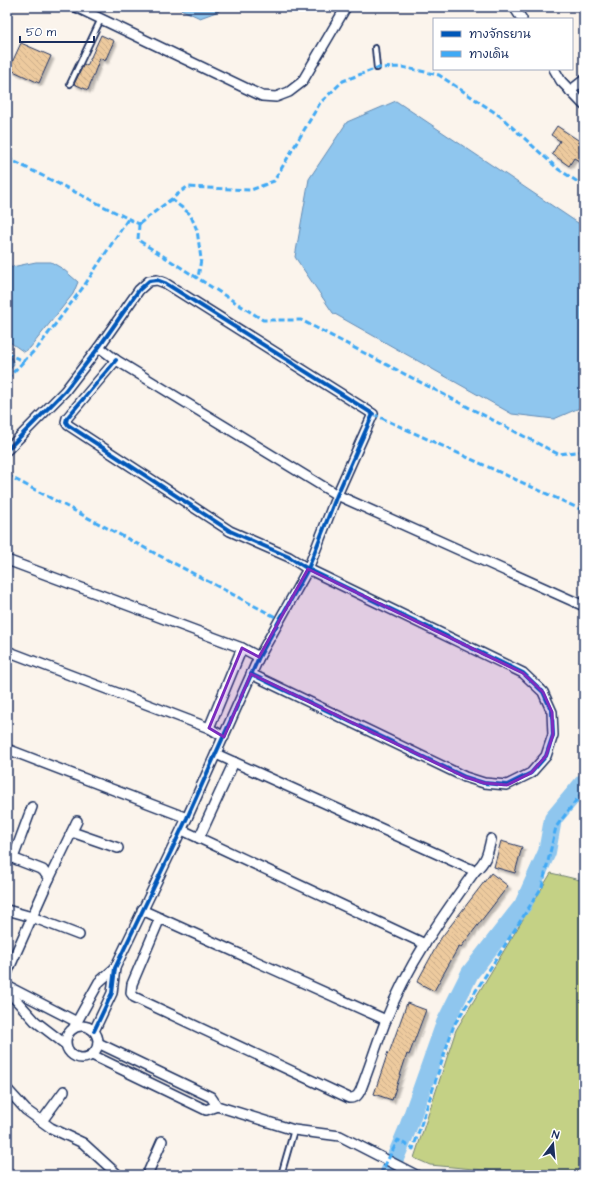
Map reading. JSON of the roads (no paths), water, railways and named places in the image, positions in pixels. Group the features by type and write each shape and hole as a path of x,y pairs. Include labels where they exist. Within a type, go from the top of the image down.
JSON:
{"street":[{"path":"76,7 262,96 276,97 289,92 302,82 346,7"},
{"path":"514,7 521,18"},
{"path":"555,70 570,92 584,105"},
{"path":"570,92 584,80"},
{"path":"7,450 64,391 99,347 144,284 149,281 157,280 178,291 373,414 337,496 308,569 259,657 182,830 115,968 112,992 94,1031"},
{"path":"99,347 116,360 337,496 584,606"},
{"path":"116,360 67,418 66,422 68,425 230,530 289,557 308,569 523,673 543,692 552,712 553,735 546,756 531,772 507,785 484,783 465,777 252,674"},
{"path":"7,560 242,648 259,657"},
{"path":"209,728 242,648"},
{"path":"7,651 209,728 224,737"},
{"path":"7,750 187,818"},
{"path":"216,754 475,871"},
{"path":"198,838 234,762"},
{"path":"32,807 10,857 44,870 49,879"},
{"path":"7,973 77,821"},
{"path":"182,830 425,944"},
{"path":"72,832 118,848"},
{"path":"160,918 132,984 131,993 134,997 349,1098 354,1098 358,1096 386,1020 410,969 425,944 475,871 486,859 491,839"},
{"path":"7,910 32,917 79,935"},
{"path":"142,910 386,1020"},
{"path":"7,986 76,1024 88,1027 94,1031 97,1036 98,1043 96,1050 92,1055 85,1058 72,1056 67,1050 65,1044 66,1037 69,1031 76,1024 99,982 115,968"},
{"path":"7,990 35,1021 65,1044"},
{"path":"98,1043 211,1097 218,1106 294,1130 340,1136 416,1175"},
{"path":"92,1055 206,1110 218,1106"},
{"path":"7,1089 26,1110 51,1128 83,1143 118,1175"},
{"path":"42,1121 64,1091"},
{"path":"147,1175 162,1141"}],"lane":[{"path":"70,84 102,19"},
{"path":"375,48 377,68"},
{"path":"281,1175 294,1130"}],"water":[{"path":"176,7 222,7 219,11 200,18"},
{"path":"396,101 584,227 584,406 554,419 512,414 333,313 295,257 309,179 347,122"},
{"path":"36,262 51,262 63,269 78,282 73,294 30,348 24,352 7,340 7,268"},
{"path":"7,355 11,357 14,364 7,374"}],"waterway":[{"path":"388,1175 407,1130 445,1023 470,973 523,905 547,852 553,819 584,782"}]}
